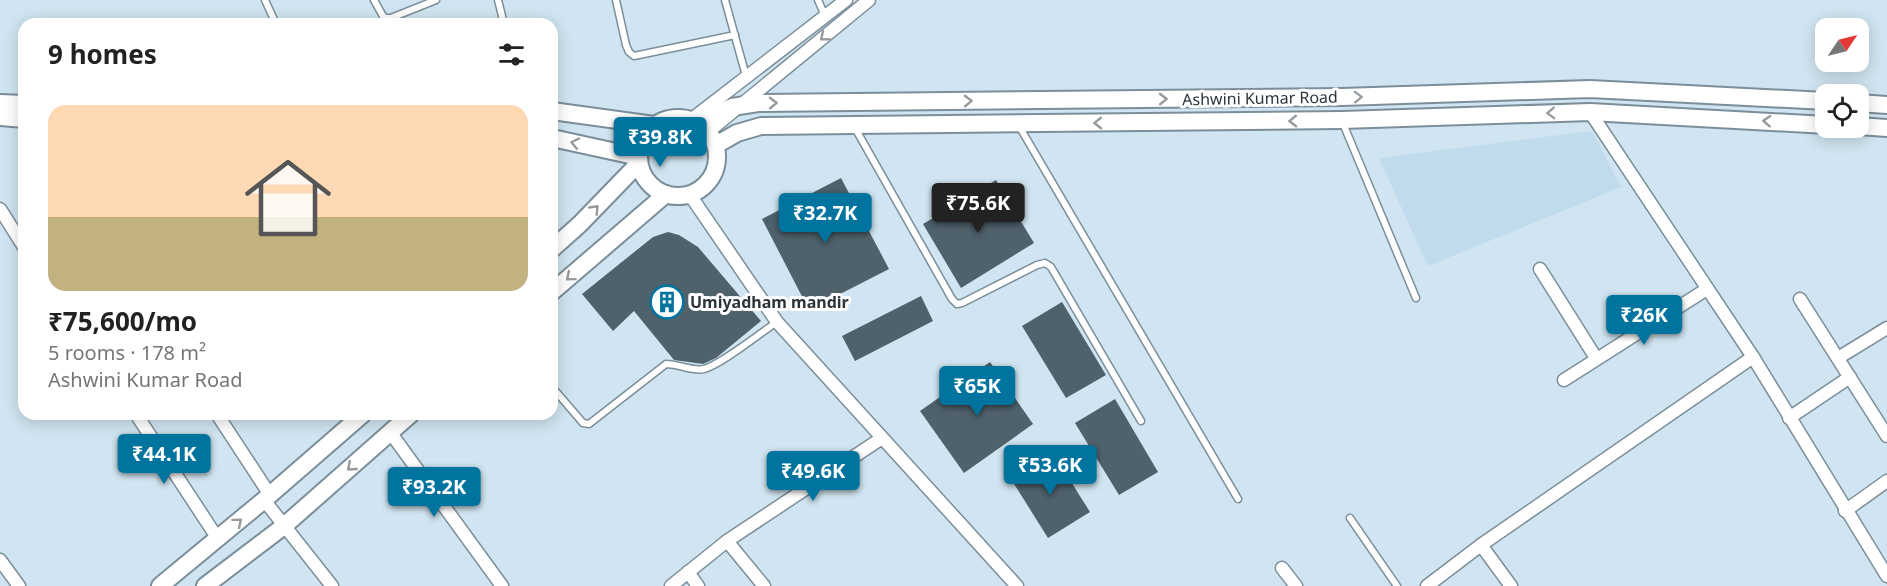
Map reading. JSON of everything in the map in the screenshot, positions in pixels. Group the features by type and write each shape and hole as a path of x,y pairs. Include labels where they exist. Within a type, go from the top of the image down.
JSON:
{"main road":[{"name":"Ashwini Kumar Road","path":"703,130 737,106 758,103 1342,97 1590,89 1815,100"},
{"path":"0,103 18,104"},
{"path":"1869,104 1887,105"},
{"path":"558,112 654,125"},
{"name":"Ashwini Kumar Road","path":"703,130 737,133 761,126 1342,120 1590,112 1815,123"},
{"path":"0,117 18,118"},
{"path":"675,117 703,130 718,157 713,175 701,189 690,195 678,196 666,194 648,183 639,160 641,142 654,125 675,117"},
{"path":"1869,127 1887,128"},
{"path":"558,140 639,160"},
{"path":"558,244 580,224 639,160"},
{"path":"558,287 666,194"},
{"path":"160,586 267,498 356,420"},
{"path":"205,586 284,526 404,420"}],"street":[{"path":"703,130 746,77 846,0"},
{"path":"737,106 869,0"},
{"path":"1590,112 1753,357 1845,511 1887,576"},
{"path":"690,195 777,322 1017,586"},
{"path":"0,209 18,238"},
{"path":"1540,269 1596,358"},
{"path":"1564,380 1707,289"},
{"path":"1800,299 1887,436"},
{"path":"1838,358 1887,328"},
{"path":"1427,586 1480,545 1753,357"},
{"path":"1789,418 1850,377"},
{"path":"1875,417 1887,409"},
{"path":"140,420 218,538"},
{"path":"220,420 284,526 332,586"},
{"path":"390,432 502,586"},
{"path":"671,586 727,541 882,438"},
{"path":"1845,511 1887,481"},
{"path":"727,541 764,586"},
{"path":"1480,545 1511,586"},
{"path":"0,560 19,586"},
{"path":"1282,568 1296,586"},
{"path":"688,572 698,586"}],"lane":[{"path":"265,0 273,18"},
{"path":"374,0 384,18 391,18 436,0"},
{"path":"498,0 502,18"},
{"path":"616,0 628,52 634,56 735,35"},
{"path":"724,0 746,77"},
{"path":"818,0 825,16"},
{"path":"1342,120 1416,298"},
{"path":"1017,123 1238,499"},
{"path":"853,125 952,299 957,304 962,303 1036,265 1045,263 1051,267 1141,421"},
{"path":"558,394 583,423 589,424 666,364 677,364 696,370 705,369 777,322"},
{"path":"1350,518 1397,586"}],"shaded area":[{"path":"1592,131 1621,187 1428,266 1379,158"}],"building":[{"path":"841,178 889,269 809,310 762,219"},
{"path":"996,180 1034,243 961,288 923,224"},
{"name":"Umiyadham mandir","path":"668,232 679,235 698,247 761,321 716,358 703,364 674,360 634,311 613,331 582,294 653,237"},
{"path":"921,296 933,321 855,361 842,336"},
{"path":"1062,302 1106,375 1066,398 1022,326"},
{"path":"990,362 1033,424 964,473 920,411"},
{"path":"1115,399 1158,472 1119,495 1075,423"},
{"path":"1053,453 1090,512 1048,538 1011,479"}],"place":[{"name":"Umiyadham mandir","path":"667,302"}]}
